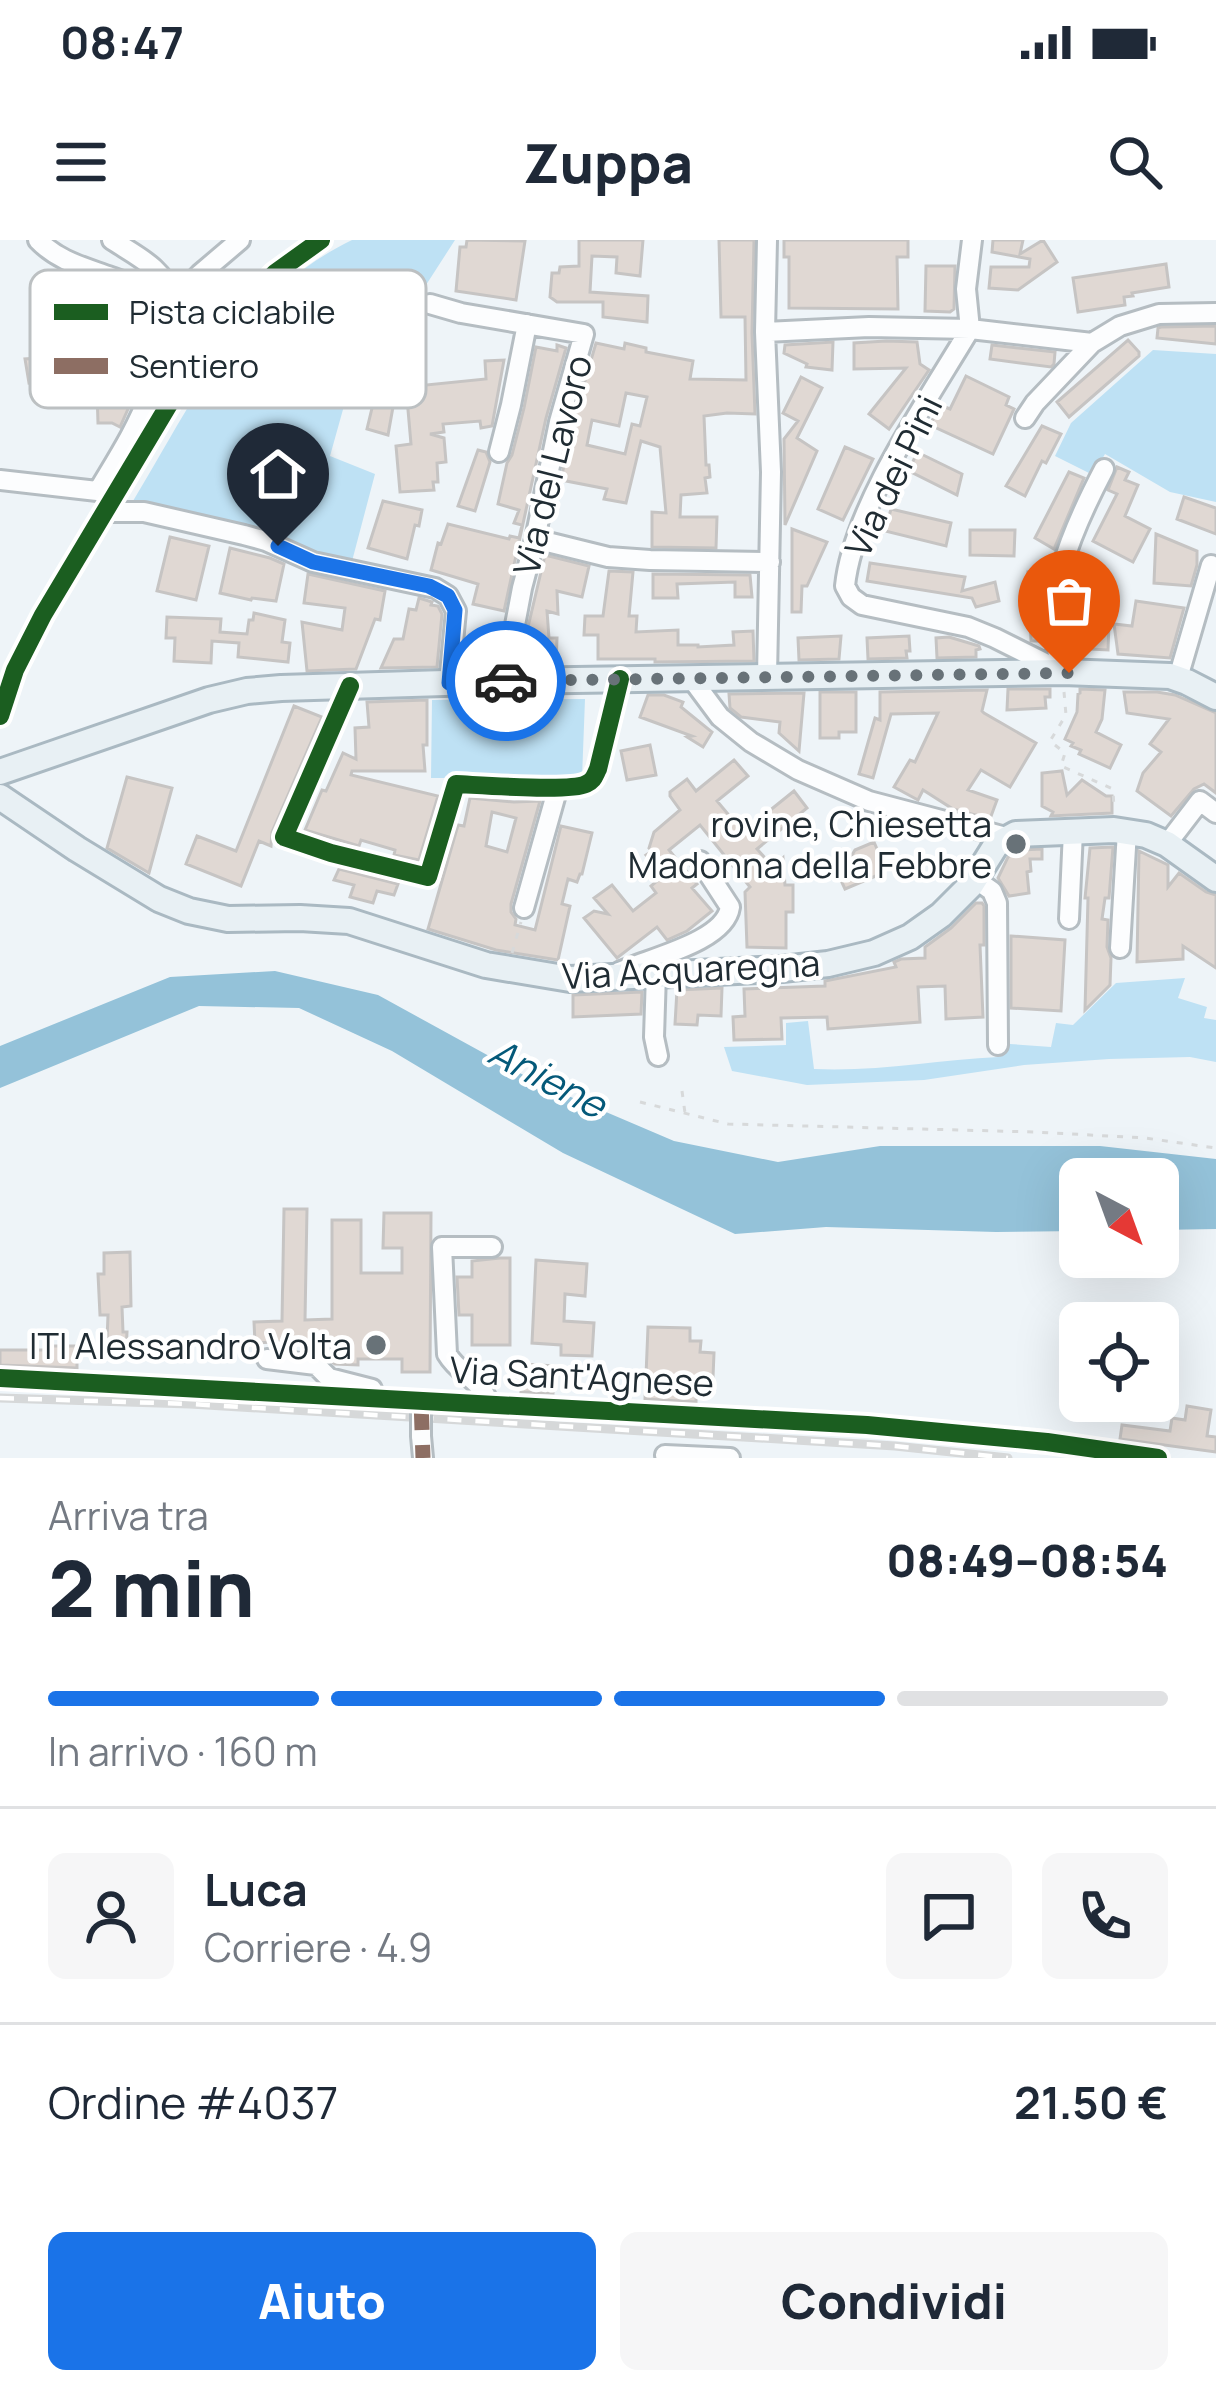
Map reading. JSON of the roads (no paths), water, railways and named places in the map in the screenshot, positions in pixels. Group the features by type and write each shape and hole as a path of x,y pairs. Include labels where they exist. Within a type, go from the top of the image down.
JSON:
{"main road":[{"path":"0,772 221,697 262,689 1063,672 1178,678 1216,697"},
{"name":"Via Acquaregna","path":"0,797 77,849 189,911 228,920 349,921 475,962 562,978 782,969 874,953 910,938 935,920 975,879 1006,837"},
{"path":"1006,837 1073,831 1151,836 1216,879"}],"street":[{"path":"38,240 52,255 92,270"},
{"path":"112,240 158,270"},
{"path":"205,270 240,240"},
{"path":"278,270 322,240"},
{"path":"767,240 771,472 767,676"},
{"path":"970,329 966,290 972,240"},
{"name":"Via del Lavoro","path":"430,304 584,334 522,588 512,681"},
{"path":"1025,418 1092,343 1120,326 1159,314 1216,313"},
{"path":"499,452 527,323"},
{"path":"765,332 970,329 1092,343"},
{"name":"Via dei Pini","path":"970,329 874,499 845,586 851,597 867,607 968,627 1063,672"},
{"path":"0,716 30,639 106,512 107,492 142,408"},
{"path":"107,492 166,408"},
{"path":"1063,672 1056,629 1064,554 1104,469"},
{"path":"0,480 107,492"},
{"path":"106,512 144,512 250,536 313,562 435,588 448,596 455,610 449,683"},
{"path":"535,539 608,557 770,562"},
{"path":"1178,678 1211,565"},
{"path":"691,678 720,717 798,770 869,801 1006,837"},
{"path":"350,686 284,837 428,877 456,784 558,787 591,781 620,679"},
{"path":"524,908 558,787"},
{"path":"1167,844 1201,801 1216,813"},
{"path":"1069,919 1073,831"},
{"path":"1120,831 1120,948"},
{"path":"610,977 676,950 724,923 730,907 700,861"},
{"path":"975,879 992,891 997,903 998,1045"},
{"path":"656,973 658,1056"},
{"path":"489,1404 481,1385 456,1367 446,1351 442,1246 492,1247"},
{"path":"267,1359 316,1365 329,1378 381,1391 382,1398"},
{"name":"Via Sant'Agnese","path":"0,1378 890,1427 1158,1458"},
{"path":"421,1400 423,1458"},
{"path":"665,1455 730,1458"}],"railway":[{"path":"0,1398 190,1404 895,1446 1008,1458"}],"place":[{"name":"rovine, Chiesetta Madonna della Febbre","path":"1016,844"},
{"name":"ITI Alessandro Volta","path":"376,1345"}],"water label":[{"name":"Aniene","path":"548,1077"}]}
